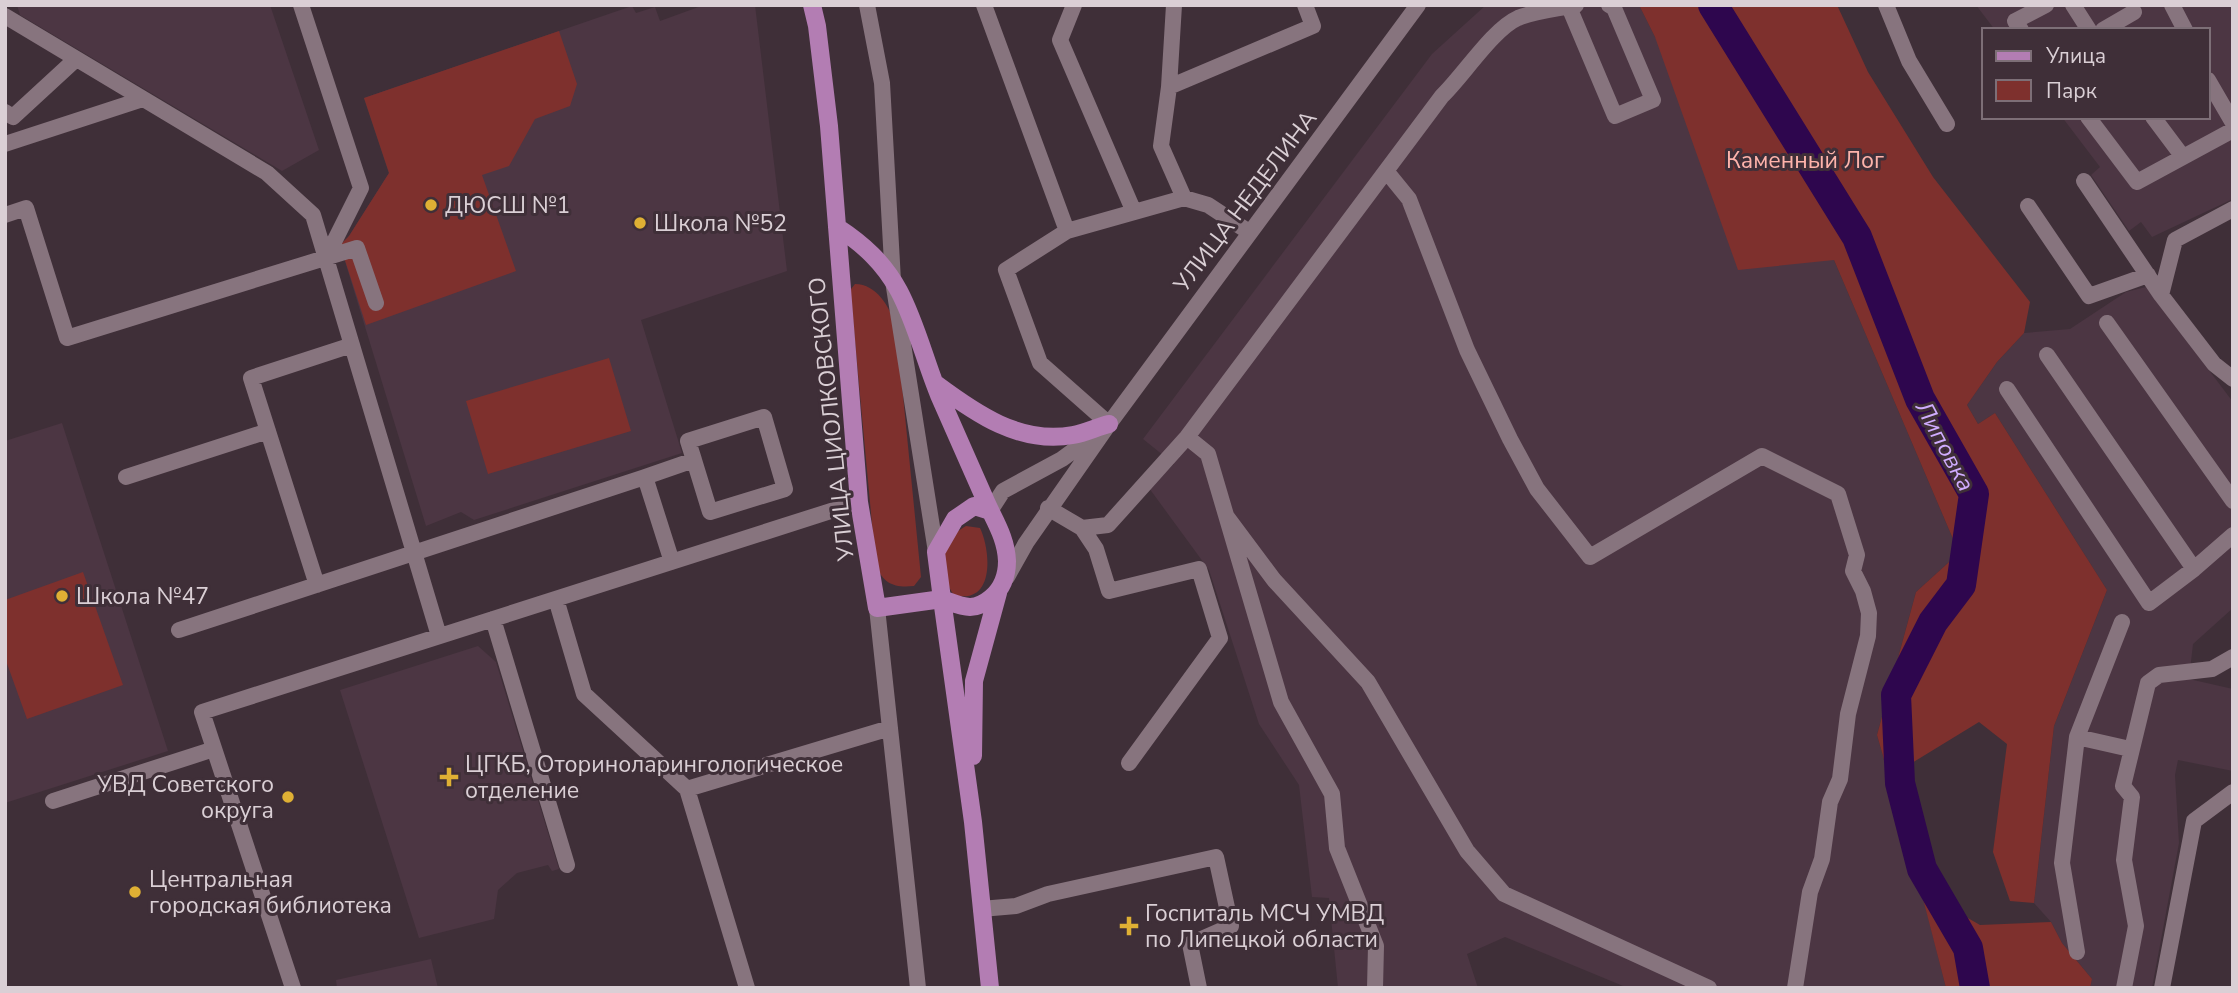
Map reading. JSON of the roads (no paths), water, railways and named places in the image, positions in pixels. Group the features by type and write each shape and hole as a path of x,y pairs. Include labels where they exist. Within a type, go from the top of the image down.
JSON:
{"main road":[{"name":"УЛИЦА ЦИОЛКОВСКОГО","path":"812,5 829,126 859,502 877,608"},
{"path":"837,227 862,243 879,261 900,292 934,382 990,510 1002,531 1007,560 974,681 973,822"},
{"path":"934,382 985,418 1023,433 1072,435 1109,424"},
{"path":"990,510 974,506 955,519 936,552 973,822 990,988"},
{"path":"877,608 943,599 974,608 985,603 1002,586"}],"street":[{"path":"301,5 361,188 326,258"},
{"path":"867,5 882,83 893,281 936,552"},
{"path":"984,5 1067,231"},
{"path":"1074,5 1060,40 1134,212"},
{"path":"1174,5 1169,87 1161,146 1184,198"},
{"path":"1169,87 1313,26 1305,5"},
{"name":"УЛИЦА НЕДЕЛИНА","path":"1002,586 1048,509 1418,5"},
{"path":"1082,528 1108,525 1187,437 1442,96 1490,41 1517,18 1573,6 1615,116 1653,100 1614,8 1609,5"},
{"path":"1886,5 1909,61 1947,124"},
{"path":"2020,28 2015,22 2046,5"},
{"path":"2073,5 2088,28"},
{"path":"2172,5 2184,28"},
{"path":"2106,28 2134,12"},
{"path":"5,16 267,173 313,215 439,636"},
{"path":"5,112 13,117 76,59"},
{"path":"2210,84 2233,124"},
{"path":"5,144 143,99"},
{"path":"2090,119 2137,182 2233,130"},
{"path":"2154,119 2183,157"},
{"path":"1387,172 1409,199 1466,349 1510,439 1537,489 1590,558 1762,456 1838,494 1857,555 1853,571 1863,591 1869,613 1868,636 1848,714 1840,779 1830,802 1822,859 1810,892 1795,988"},
{"path":"2084,181 2161,295 2214,363 2233,379"},
{"path":"1109,424 1040,363 1006,270 1067,231 1184,198 1208,205 1249,232"},
{"path":"2028,206 2089,296 2148,275"},
{"path":"5,215 26,208 67,338 357,247 376,303"},
{"path":"2161,295 2175,240 2233,209"},
{"path":"2108,323 2233,501"},
{"path":"317,584 251,378 352,345"},
{"path":"2047,355 2194,569"},
{"path":"2007,388 2150,603 2233,535"},
{"path":"764,417 785,489 710,512 694,460 688,441 764,417"},
{"name":"УЛИЦА НЕДЕЛИНА","path":"990,510 1003,491 1062,459 1109,424"},
{"path":"126,477 268,431"},
{"path":"1187,437 1208,454 1282,702 1332,794 1337,848 1376,946 1375,988"},
{"path":"179,630 694,460"},
{"path":"645,477 672,562"},
{"path":"293,988 202,712 859,502"},
{"path":"1048,509 1082,528 1096,549 1110,591 1199,569 1220,638 1129,763"},
{"path":"1227,517 1274,580 1368,682 1466,852 1504,894 1709,988"},
{"path":"556,599 584,694 687,789 747,988"},
{"path":"877,608 918,988"},
{"path":"493,619 567,865"},
{"path":"2077,952 2062,863 2077,737 2122,622"},
{"path":"2124,988 2136,926 2124,860 2132,796 2123,786 2148,682 2159,675 2212,669 2233,657"},
{"path":"687,789 890,728"},
{"path":"2077,737 2130,749"},
{"path":"52,801 214,749"},
{"path":"2162,988 2194,821 2233,792"},
{"path":"981,909 1016,906 1048,894 1216,857 1231,926 1190,944 1199,988"}],"waterway":[{"name":"Липовка","path":"1713,5 1857,237 1920,399 1974,494 1961,585 1933,622 1896,695 1900,783 1922,869 1968,948 1975,988"}],"place":[{"name":"ДЮСШ №1","path":"431,205"},
{"name":"Школа №52","path":"640,223"},
{"name":"Школа №47","path":"62,596"},
{"name":"ЦГКБ, Оториноларингологическое отделение","path":"449,777"},
{"name":"УВД Советского округа","path":"288,797"},
{"name":"Центральная городская библиотека","path":"135,892"},
{"name":"Госпиталь МСЧ УМВД по Липецкой области","path":"1129,926"}],"park label":[{"name":"Каменный Лог","path":"1805,160"}]}
